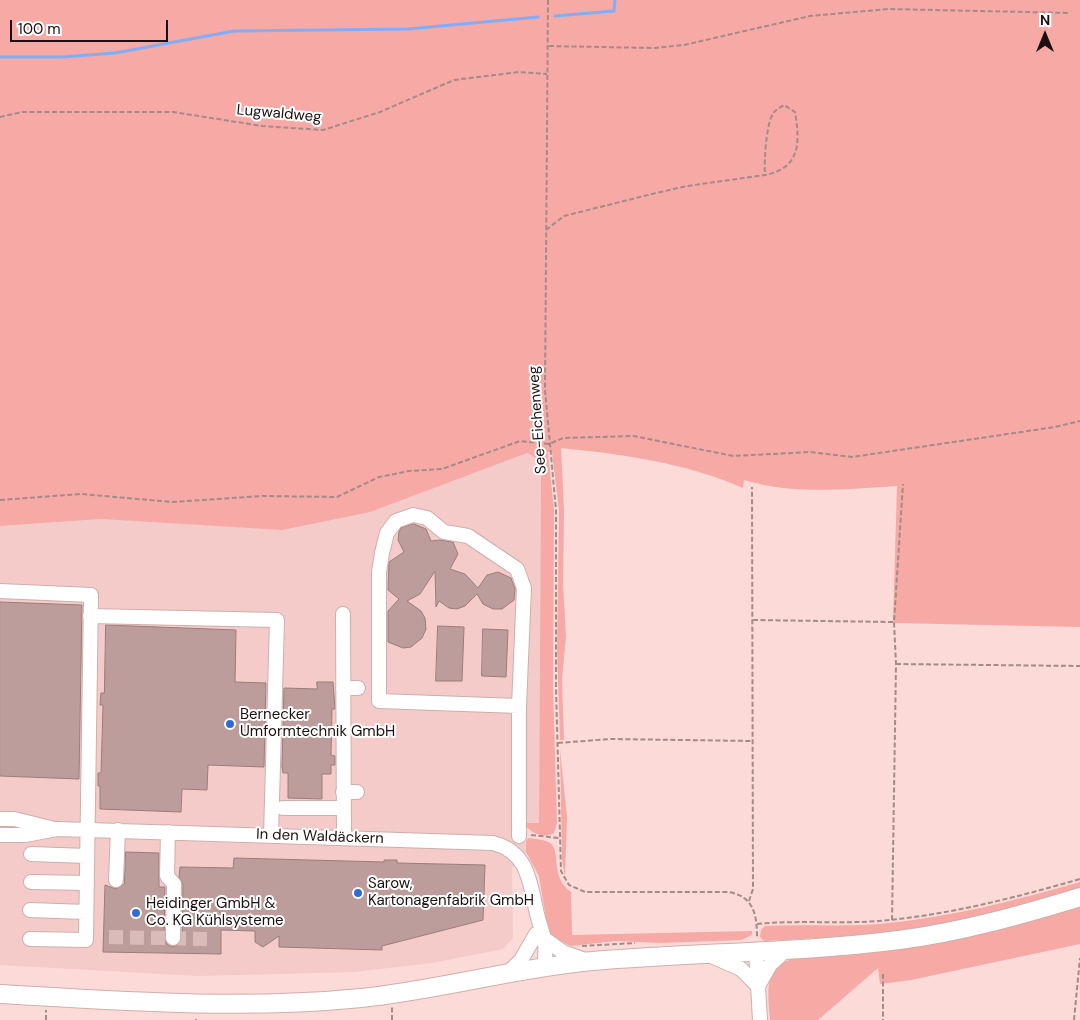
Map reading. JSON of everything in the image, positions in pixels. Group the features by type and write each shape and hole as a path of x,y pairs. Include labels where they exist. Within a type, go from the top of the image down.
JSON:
{"main road":[{"path":"0,994 187,1004 292,1003 392,994 544,967 584,954 705,953 756,945 787,949 868,943 926,936 984,924 1080,897"}],"street":[{"path":"519,706 379,701 379,572 387,533 396,521 413,515 427,518 444,532 468,536 517,569 524,588 519,706 519,836"},
{"path":"0,591 91,595 86,940 30,939"},
{"path":"343,614 343,688 350,792 343,808 344,838"},
{"path":"90,616 277,620 271,836"},
{"path":"343,688 358,688"},
{"path":"283,808 343,808"},
{"name":"In den Waldäckern","path":"0,819 19,820 57,829 474,841 498,844 516,854 526,868 537,914 544,967"},
{"name":"In den Waldäckern","path":"0,836 25,835 57,829"},
{"path":"116,880 118,830"},
{"path":"168,832 167,876 174,884 172,938"},
{"path":"31,854 87,856"},
{"path":"31,882 87,883"},
{"path":"30,910 86,912"},
{"path":"508,973 541,937 563,952 584,954"},
{"path":"756,945 760,1020"},
{"path":"758,986 770,965 787,949"},
{"path":"705,953 741,969 758,986"}],"path":[{"name":"See-Eichenweg","path":"548,0 545,390 556,502 556,688 559,838 563,877 569,885 578,890 598,893 728,892 740,895 749,902"},
{"path":"547,46 653,48 684,46 810,16 889,8 1070,12"},
{"name":"Lugwaldweg","path":"0,117 22,112 172,112 262,126 323,130 380,112 454,80 519,72 547,74"},
{"path":"546,230 564,216 652,194 687,186 765,175 778,173 796,156 799,134 795,112 784,105 774,112 767,131 765,175"},
{"path":"0,500 81,494 172,502 263,496 337,497 379,477 409,471 442,468 520,441 549,444 564,438 634,436 733,456 810,452 852,457 1055,427 1080,421"},
{"path":"892,920 896,664 894,622 903,484"},
{"path":"752,486 753,889 749,902 757,924 756,945"},
{"path":"753,620 894,622"},
{"path":"896,664 1080,666"},
{"path":"558,743 610,739 753,741"},
{"path":"519,836 559,838"},
{"path":"757,924 892,920 992,903 1080,879"},
{"path":"584,954 637,943"},
{"path":"1074,1020 1080,958"},
{"path":"882,974 883,1020"},
{"path":"46,1010 46,1020"}],"shaded area":[{"path":"0,0 1080,0 1080,627 893,623 897,486 820,490 782,488 744,480 743,488 699,472 654,461 561,448 564,510 563,584 566,636 562,679 564,740 560,740 557,649 559,510 552,452 548,452 554,510 553,687 557,823 554,833 542,835 530,830 524,823 539,823 541,471 536,458 527,453 370,512 282,530 102,519 0,526"},
{"path":"527,453 536,458 541,471 539,823 524,823 526,852 512,868 513,938 503,949 432,963 354,972 198,976 0,965 0,526 102,519"},
{"path":"560,749 567,817 565,877 562,859"},
{"path":"528,838 548,842 555,850 560,878 564,886 571,892 572,935 752,931 752,935 741,940 661,943 616,941 571,946 552,937 548,931 539,876 526,852 526,841"},
{"path":"1080,882 1080,889 1041,901 981,916 920,928 862,935 803,939 764,941 760,937 761,930 765,926 865,925 930,918 981,908"},
{"path":"1080,903 1080,944 911,980 880,984 878,968 818,1020 770,1020 768,989 770,981 773,973 786,961 798,957 882,951 932,944 1025,920"}],"building":[{"path":"414,524 426,529 431,541 453,542 458,554 450,569 465,574 478,588 487,575 498,572 511,578 515,589 514,600 502,609 493,609 483,604 477,594 465,606 457,609 449,608 439,601 436,607 435,571 420,594 407,601 421,611 425,618 426,629 422,638 411,647 403,648 388,642 388,611 399,599 388,590 389,562 404,552 398,540 401,528"},
{"path":"0,602 82,605 79,779 0,776"},
{"path":"106,625 236,630 235,682 266,683 264,767 208,765 207,790 182,789 181,812 100,809 98,773 101,773 103,705 100,705 101,693 104,693"},
{"path":"438,626 464,627 462,681 436,681"},
{"path":"483,629 508,630 506,677 482,676"},
{"path":"317,682 333,682 335,709 332,709 331,755 335,756 335,765 331,765 331,774 322,774 322,799 288,798 288,773 283,773 282,767 284,688 317,689"},
{"name":"Sarow, Kartonagenfabrik GmbH","path":"126,852 159,853 159,887 165,887 164,938 168,945 172,947 178,945 182,938 183,884 179,877 180,867 233,868 234,858 384,862 384,860 397,860 397,863 485,865 483,920 382,946 382,950 279,947 279,936 263,947 255,942 255,931 221,930 221,954 103,952 105,885 116,889 124,884"}],"waterway":[{"path":"555,16 614,11 615,0"},
{"path":"0,57 62,57 115,53 234,31 408,29 538,17"}],"tunnel":[{"path":"109,937 211,939"}],"place":[{"name":"Bernecker Umformtechnik GmbH","path":"230,724"},
{"name":"Sarow, Kartonagenfabrik GmbH","path":"358,893"},
{"name":"Heidinger GmbH & Co. KG Kühlsysteme","path":"136,913"}]}
